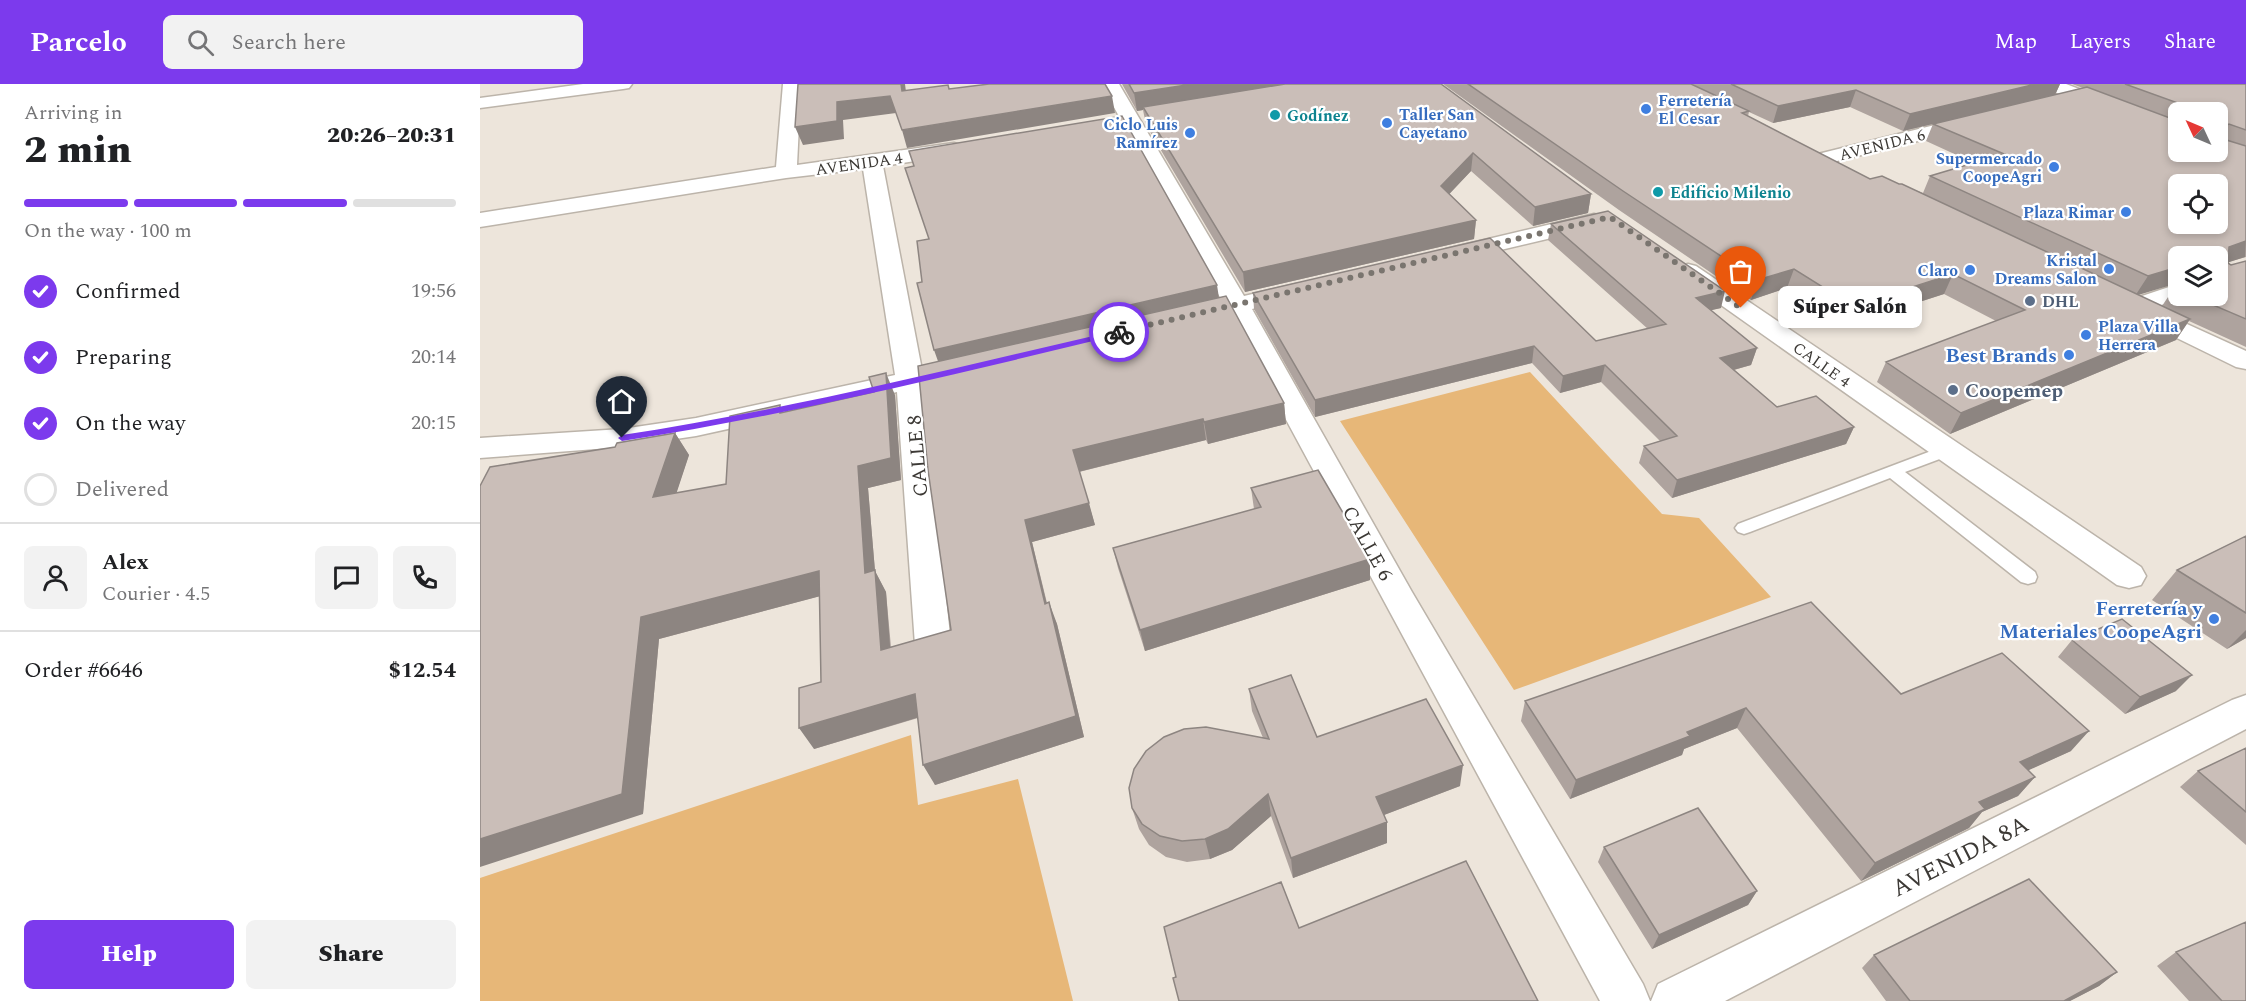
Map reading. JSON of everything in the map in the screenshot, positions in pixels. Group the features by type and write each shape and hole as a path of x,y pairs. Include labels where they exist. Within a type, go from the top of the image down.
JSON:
{"street":[{"path":"480,103 623,84"},
{"path":"786,172 792,84"},
{"name":"CALLE 6","path":"1110,84 1237,305 1400,601 1626,1001"},
{"path":"2053,84 2168,131"},
{"path":"2044,104 2079,96"},
{"path":"1106,124 1152,116"},
{"name":"AVENIDA 6","path":"1856,172 1818,154 1998,116"},
{"name":"AVENIDA 4","path":"480,220 786,172 872,162 977,145"},
{"name":"CALLE 8","path":"872,162 910,381 933,645"},
{"path":"1435,258 1614,221 1581,196"},
{"name":"CALLE 4","path":"1667,257 2130,576"},
{"path":"1167,321 1318,286"},
{"path":"2168,293 2122,302 2246,361"},
{"path":"494,457 696,427 992,362"},
{"name":"AVENIDA 8A","path":"1675,1001 2246,711"}],"lane":[{"path":"1744,528 1947,450"},
{"path":"1892,471 2028,577"}],"shaded area":[{"path":"1530,372 1662,514 1699,518 1771,597 1514,690 1340,421"},
{"path":"911,735 918,805 1018,779 1073,1001 480,1001 480,878"}],"building":[{"path":"798,84 901,84 902,91 948,85 949,89 989,84 1105,84 1112,96 902,130 890,96 837,102 837,121 795,127"},
{"path":"1129,84 1193,84 1134,93"},
{"path":"1285,84 1441,84 1591,194 1535,207 1473,153 1441,186 1476,220 1243,272 1143,107"},
{"path":"1468,84 1691,84 1749,111 1742,113 1870,179 1882,176 1902,184 2190,319 1961,413 1886,362 2025,310 1953,274 1853,306 1794,269 1757,280"},
{"path":"1731,84 2036,84 1910,114 1856,90 1778,106"},
{"path":"2125,84 2246,84 2246,130 2229,124 2228,102 2175,102"},
{"path":"2087,87 2168,117 2168,162 2228,162 2228,140 2246,146 2246,241 2229,247 2228,263 2228,246 2168,246 2168,270 2148,276 1930,176 2004,154 1933,124"},
{"path":"1122,116 1217,285 934,350 917,283 922,282 917,241 929,239 905,168 914,166 909,151"},
{"path":"1608,211 1725,291 1696,298 1757,348 1720,358 1777,407 1816,396 1854,427 1677,480 1644,446 1677,436 1605,365 1563,376 1534,346 1315,400 1253,293 1490,238 1596,341 1666,324 1551,224"},
{"path":"2246,261 2246,319 2215,306 2228,306 2228,263 2231,265"},
{"path":"1226,296 1284,403 1204,422 1203,419 1073,450 1089,503 1025,520 1045,604 1049,602 1076,716 923,765 915,694 799,728 799,688 821,682 819,571 641,617 622,794 480,839 480,486 490,467 615,447 617,443 675,433 653,497 726,484 730,416 780,405 780,413 874,392 869,377 886,373 891,458 858,466 865,573 875,570 881,650 951,630 928,470 918,366"},
{"path":"1318,470 1370,559 1140,630 1113,548 1261,507 1251,488"},
{"path":"2246,536 2246,613 2177,570"},
{"path":"1811,602 1901,694 2002,653 2089,731 2020,762 2035,777 1979,802 1985,809 1875,863 1746,708 1687,732 1690,736 1576,780 1525,701"},
{"path":"2122,619 2192,675 2140,697 2072,640"},
{"path":"1291,675 1317,737 1426,699 1463,765 1376,797 1387,822 1291,858 1268,794 1228,829 1205,839 1182,841 1160,836 1142,824 1132,808 1129,788 1134,769 1146,751 1164,737 1184,729 1206,727 1269,739 1249,689"},
{"path":"2246,748 2246,812 2198,771"},
{"path":"1698,808 1757,891 1659,935 1604,847"},
{"path":"1466,861 1538,1001 1179,1001 1173,978 1176,977 1164,927 1281,882 1299,928"},
{"path":"2029,879 2117,972 2064,1001 1910,1001 1874,955"},
{"path":"2246,922 2246,1001 2222,1001 2176,952"}],"way so far":[{"path":"1119,332 1610,217 1741,308"}],"place":[{"name":"Ferretería El Cesar","path":"1646,109"},
{"name":"Godínez","path":"1275,115"},
{"name":"Taller San Cayetano","path":"1387,123"},
{"name":"Ciclo Luis Ramírez","path":"1190,133"},
{"name":"Supermercado CoopeAgri","path":"2054,167"},
{"name":"Edificio Milenio","path":"1658,192"},
{"name":"Plaza Rimar","path":"2126,212"},
{"name":"Kristal Dreams Salon","path":"2109,269"},
{"name":"Claro","path":"1970,270"},
{"name":"DHL","path":"2030,301"},
{"name":"Súper Salón","path":"1741,308"},
{"name":"Plaza Villa Herrera","path":"2086,335"},
{"name":"Best Brands","path":"2069,355"},
{"name":"Coopemep","path":"1953,390"},
{"name":"Ferretería y Materiales CoopeAgri","path":"2214,619"}],"route":[{"path":"622,438 696,427 910,381 1119,332"}]}
